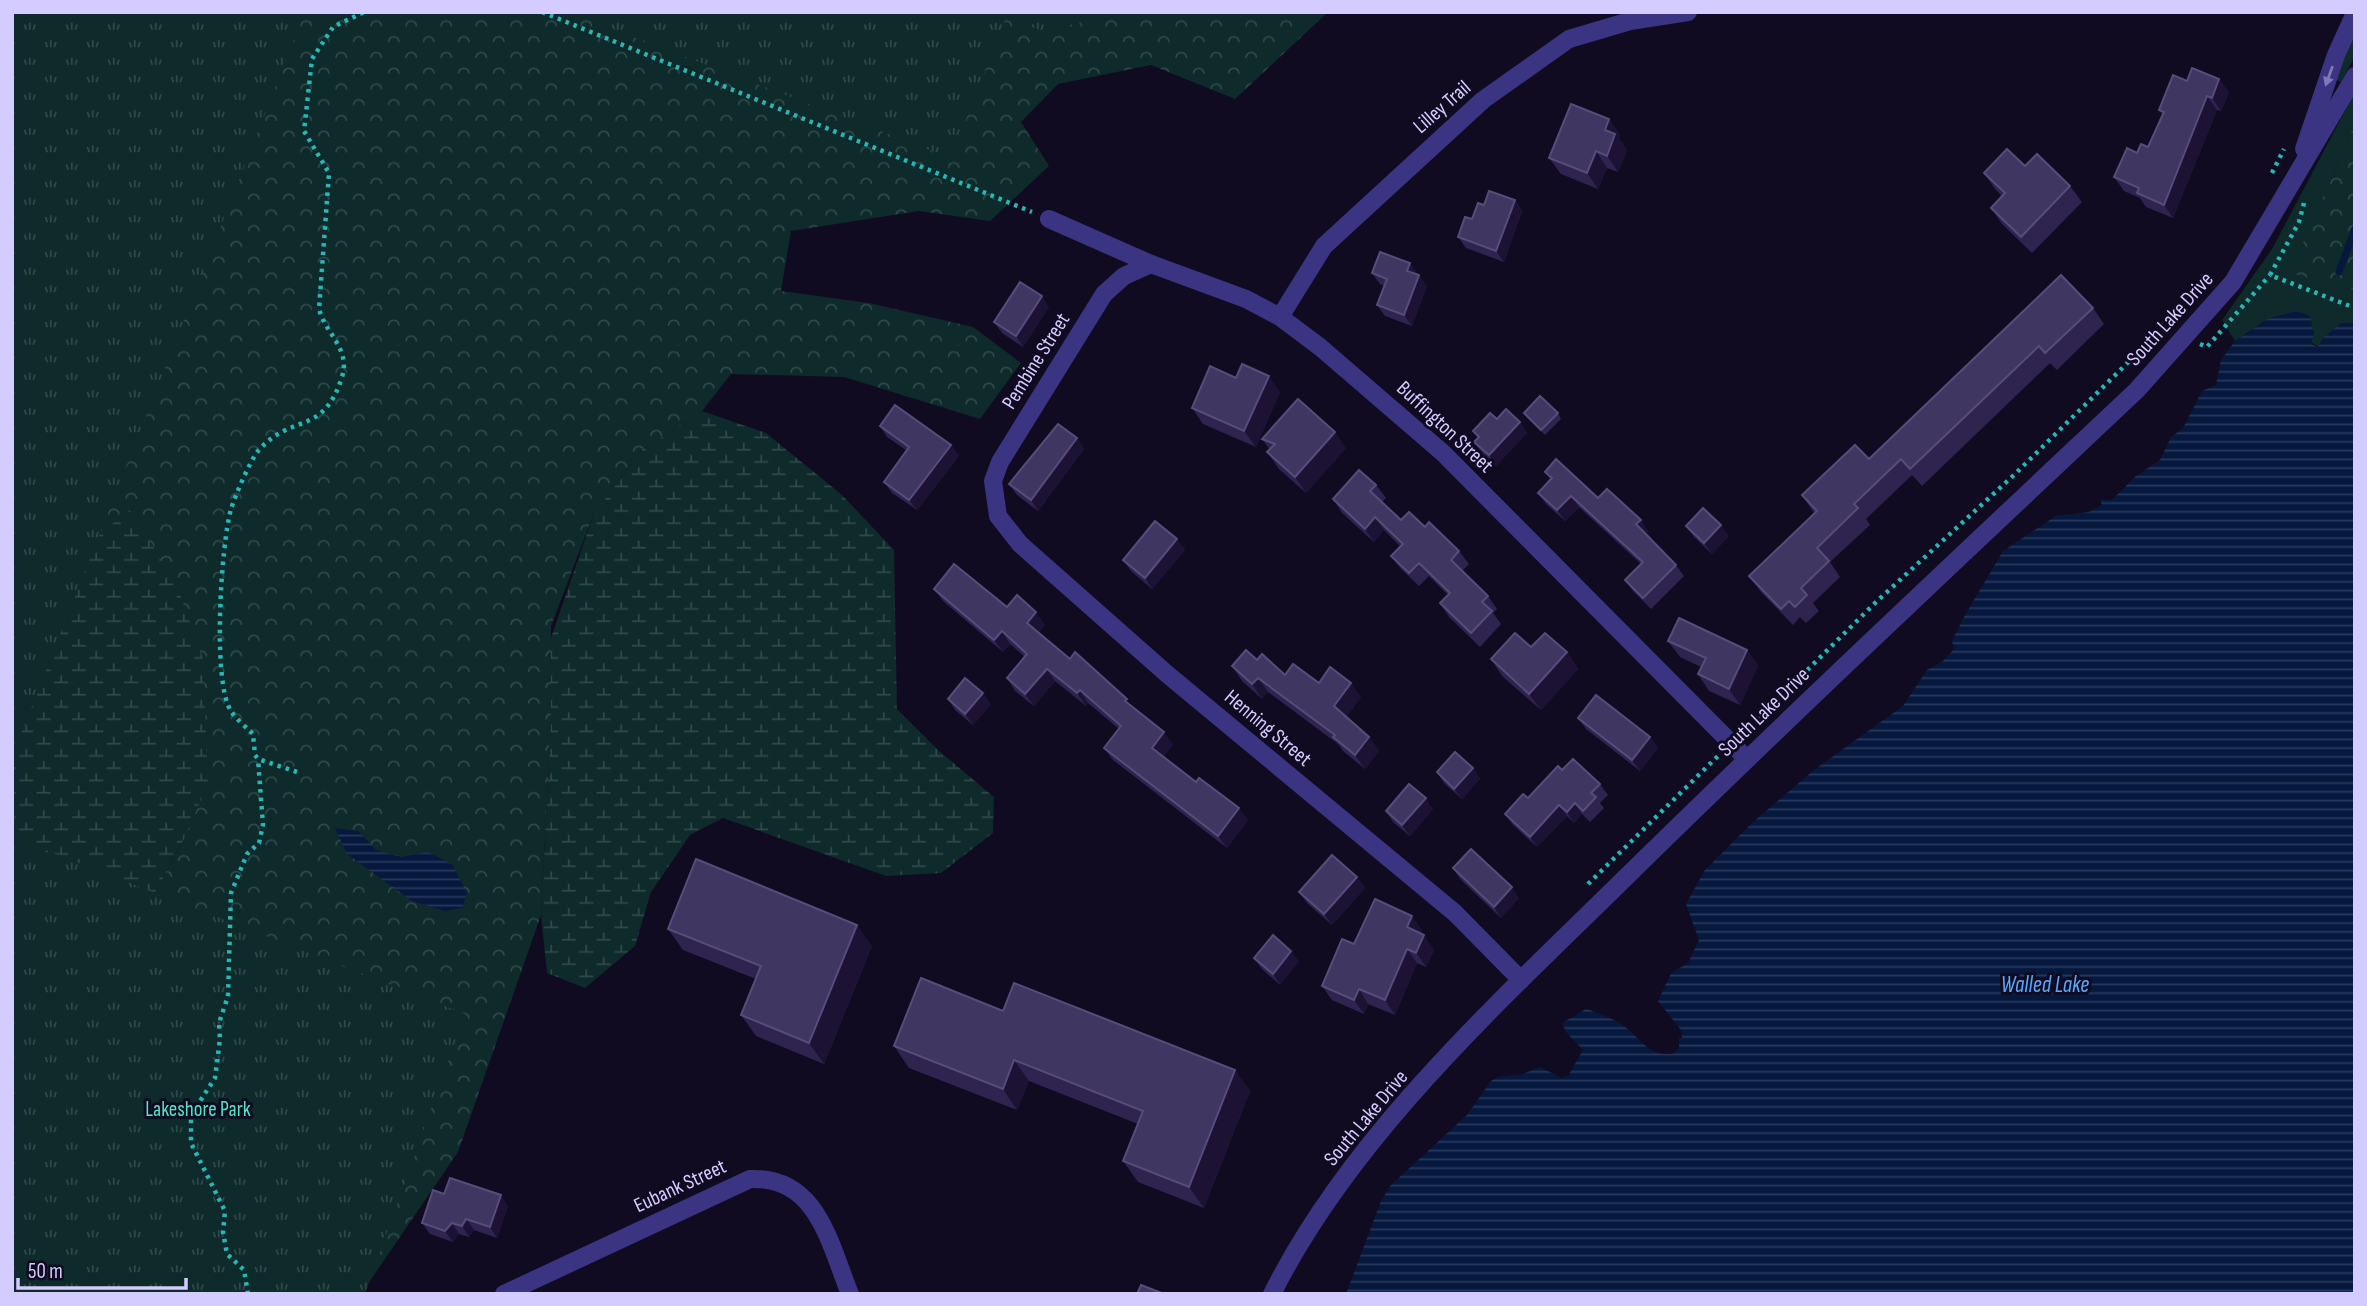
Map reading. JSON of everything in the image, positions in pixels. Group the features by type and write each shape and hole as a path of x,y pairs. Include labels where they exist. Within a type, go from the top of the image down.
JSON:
{"street":[{"name":"Lilley Trail","path":"1280,317 1324,246 1483,100 1569,39 1630,21 1688,12"},
{"name":"South Lake Drive","path":"2297,173 2312,121 2355,13"},
{"name":"South Lake Drive","path":"1272,1294 1299,1242 1356,1162 1390,1120 1521,980 1747,759 2137,390 2188,336 2233,282 2355,76"},
{"name":"Buffington Street","path":"1049,219 1151,264 1213,285 1280,317 1344,366 1443,453 1747,759"},
{"name":"Pembine Street","path":"996,504 993,481 1000,462 1104,293 1124,276 1151,264"},
{"name":"Henning Street","path":"996,504 998,516 1020,544 1167,674 1455,913 1521,980"},
{"name":"Eubank Street","path":"510,1291 750,1179 770,1178 791,1187 812,1204 850,1294"}],"path":[{"path":"297,772 258,759 254,755 253,734 230,710 222,686 221,575 231,509 258,452 289,427 320,417 329,408 343,374 341,344 322,321 319,309 329,173 304,131 312,59 333,27 363,12"},
{"path":"542,12 1049,219"},
{"path":"2266,185 2287,141"},
{"path":"2305,200 2299,222 2270,275 2355,308"},
{"path":"1585,887 1689,781 2014,475 2169,321"},
{"path":"248,1294 244,1270 227,1254 223,1232 225,1211 191,1143 191,1115 215,1079 220,1039 219,1023 228,996 231,893 247,854 259,843 263,825 258,759"}],"green space":[{"path":"12,12 1328,12 1235,99 1151,65 1058,84 1021,122 1049,166 990,221 919,211 791,231 781,291 869,303 973,327 1021,363 980,419 844,377 731,374 702,411 643,449 594,513 551,626 551,721 541,915 458,1152 361,1294 110,977 183,841 49,572"},
{"path":"12,12 305,12 12,757"},
{"path":"568,12 1128,12 1043,31 1006,17 951,158"},
{"path":"2355,28 2355,56 2341,82 2335,79"},
{"path":"2355,92 2355,124 2291,272 2355,290 2355,324 2341,323 2319,347 2269,318 2235,341 2222,320 2272,249"},
{"path":"2355,124 2355,290 2290,273"},
{"path":"702,411 766,433 842,495 894,550 897,709 939,751 994,797 993,833 941,873 886,876 723,818 690,835 651,892 635,946 585,988 547,973 541,915 551,721 551,638 594,513 643,449"},
{"path":"130,510 176,583 203,659 208,784 183,841 110,977 12,1294 12,594 50,572"},
{"name":"Lakeshore Park","path":"12,837 465,1014 365,1294 12,1294"}],"water":[{"name":"Walled Lake","path":"2297,311 2310,316 2314,334 2311,344 2318,347 2323,338 2341,323 2355,324 2355,1294 1346,1294 1381,1201 1390,1186 1467,1115 1491,1081 1540,1067 1562,1078 1568,1076 1583,1050 1566,1032 1562,1023 1586,1009 1618,1022 1650,1049 1665,1054 1675,1053 1679,1047 1679,1038 1682,1038 1681,1030 1658,1001 1671,973 1688,963 1699,940 1686,904 1705,870 1753,822 1814,770 1903,706 1927,670 1943,661 1954,649 1952,641 1964,617 2003,551 2056,516 2089,512 2102,505 2100,499 2112,500 2136,476 2160,460 2171,437 2183,428 2202,391 2216,385 2221,360 2235,341 2269,318"},
{"path":"335,828 358,831 376,850 401,857 428,852 452,864 467,893 462,908 445,911 412,901 347,854"}],"building":[{"path":"2192,68 2219,79 2212,98 2207,96 2164,205 2137,193 2139,188 2114,177 2127,148 2137,153 2141,144 2148,147 2164,112 2159,110 2173,75 2187,81"},
{"path":"1571,104 1609,119 1605,130 1615,134 1607,156 1596,151 1587,173 1549,158"},
{"path":"2007,149 2025,166 2037,154 2070,186 2021,237 1991,208 2005,193 1984,173"},
{"path":"1489,191 1515,200 1496,251 1458,237 1465,217 1472,219 1478,203 1484,205"},
{"path":"1380,252 1410,263 1407,271 1419,275 1404,315 1377,305 1387,279 1372,273"},
{"path":"2061,275 2093,308 2045,353 2039,346 1910,469 1901,459 1854,504 1858,508 1817,548 1829,561 1801,588 1807,595 1795,607 1789,601 1781,609 1749,576 1817,511 1802,495 1855,445 1869,459"},
{"path":"1020,282 1042,296 1016,336 994,322"},
{"path":"1242,364 1269,376 1244,431 1192,408 1210,366 1236,378"},
{"path":"1540,396 1558,413 1541,430 1524,413"},
{"path":"1298,399 1335,432 1295,477 1267,452 1275,444 1262,439"},
{"path":"895,405 951,445 909,500 884,482 909,447 880,426"},
{"path":"1506,409 1520,422 1489,455 1474,442 1479,437 1473,431 1490,413 1497,419"},
{"path":"1058,424 1077,438 1031,500 1009,484"},
{"path":"1556,459 1598,498 1607,489 1641,520 1636,524 1676,565 1643,598 1625,580 1643,562 1571,496 1557,510 1538,493 1552,478 1545,472"},
{"path":"1359,470 1376,485 1370,491 1401,520 1409,512 1425,527 1429,522 1459,551 1451,560 1488,596 1482,602 1492,611 1471,633 1440,603 1450,593 1419,563 1409,573 1391,556 1403,544 1375,517 1365,529 1333,499"},
{"path":"1703,508 1721,525 1704,543 1686,526"},
{"path":"1155,521 1177,539 1145,578 1123,560"},
{"path":"954,564 1007,607 1017,595 1036,612 1027,623 1070,659 1075,652 1127,699 1125,701 1164,732 1152,748 1196,782 1199,778 1239,808 1218,836 1104,748 1121,726 1080,690 1077,693 1047,669 1025,694 1007,678 1027,654 1002,631 994,640 934,589"},
{"path":"1679,618 1747,650 1729,689 1698,674 1706,658 1668,641"},
{"path":"1515,633 1531,647 1545,633 1567,652 1529,694 1491,659"},
{"path":"1246,650 1257,660 1262,654 1285,675 1293,664 1319,683 1330,667 1351,683 1334,706 1369,737 1355,755 1333,737 1335,735 1258,678 1252,684 1232,666"},
{"path":"965,678 983,693 965,714 948,699"},
{"path":"1596,695 1650,737 1632,760 1578,718"},
{"path":"1455,752 1473,768 1454,789 1437,772"},
{"path":"1573,759 1600,784 1591,793 1596,797 1583,811 1575,803 1567,812 1559,805 1530,837 1505,814 1523,794 1528,798 1558,766 1562,770"},
{"path":"1409,784 1426,798 1402,825 1386,811"},
{"path":"1471,849 1512,887 1494,907 1453,868"},
{"path":"1332,855 1357,877 1324,914 1299,892"},
{"path":"696,859 857,925 809,1043 741,1015 761,966 668,929"},
{"path":"1375,899 1412,916 1407,927 1424,935 1416,953 1407,949 1385,1000 1359,989 1354,1000 1322,986 1342,939 1354,944"},
{"path":"1273,935 1291,951 1273,974 1254,958"},
{"path":"921,978 1003,1011 1014,983 1235,1070 1189,1187 1123,1161 1143,1111 1014,1060 1003,1089 894,1046"},
{"path":"450,1178 501,1195 490,1227 466,1219 462,1226 452,1223 445,1231 422,1223 433,1190 444,1194"},
{"path":"1141,1285 1164,1294 1137,1294"}],"waterway":[{"path":"2339,272 2355,229"}]}
